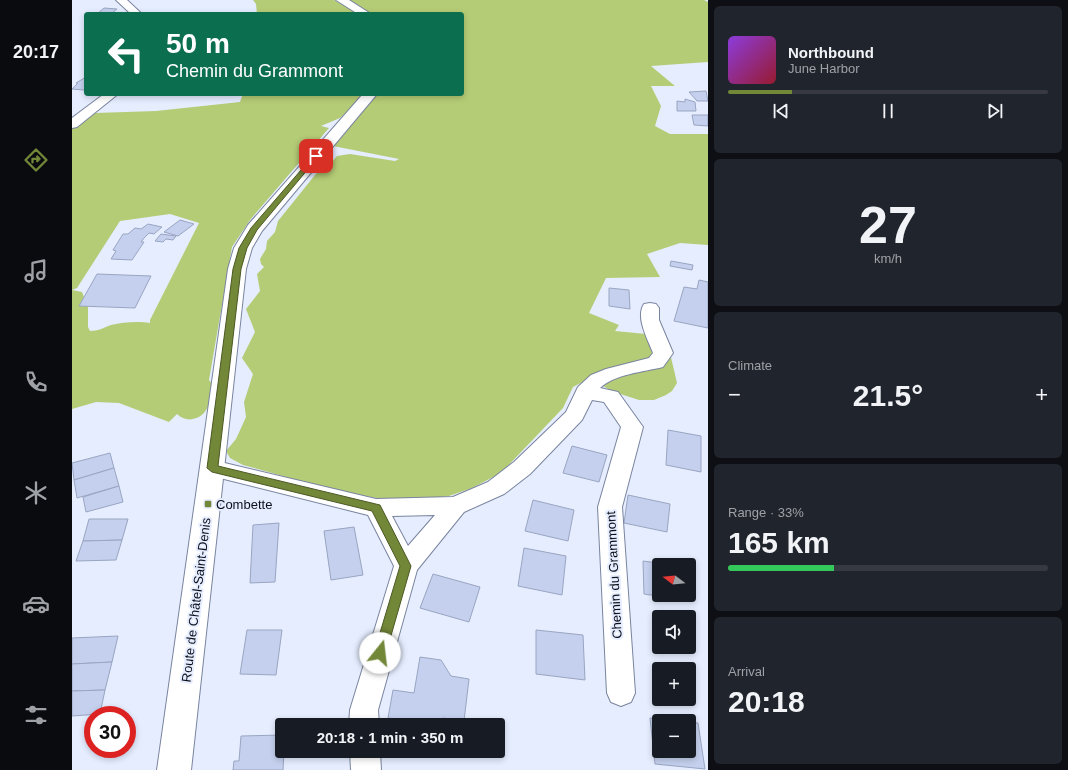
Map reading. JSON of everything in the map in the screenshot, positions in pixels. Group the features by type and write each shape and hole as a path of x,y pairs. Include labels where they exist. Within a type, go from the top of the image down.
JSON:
{"main road":[{"path":"342,0 363,12"},
{"name":"Route de Châtel-Saint-Denis","path":"174,770 237,269 243,248 258,224 368,96"}],"street":[{"path":"121,0 135,12"},
{"path":"72,124 109,96"},
{"path":"212,468 376,508 456,506 496,488 522,468 575,415 585,392 598,379 656,363 663,352 650,320 650,308"},
{"name":"Chemin du Grammont","path":"585,392 612,397 632,427 610,507 621,693"},
{"path":"364,718 364,710 406,566 456,506"},
{"path":"376,508 406,566"},
{"path":"365,758 366,770"}],"green space":[{"path":"253,0 334,0 355,12 257,12 256,4"},
{"path":"347,0 704,0 708,2 708,62 651,66 675,86 651,86 661,106 655,126 670,134 708,134 708,245 680,243 647,254 660,277 606,278 589,313 619,325 615,331 646,334 670,353 677,383 672,391 666,395 654,400 639,400 614,392 601,385 600,373 573,387 563,408 501,473 472,488 449,496 422,499 377,498 337,491 243,465 230,458 226,451 236,439 246,417 244,402 253,374 242,358 255,332 246,309 260,291 257,274 264,267 261,264 260,259 266,249 267,241 275,232 278,221 315,175 324,166 332,162 337,156 350,154 395,161 399,159 333,146 374,96 464,96 464,12 368,12"},
{"path":"242,96 363,96 340,118 321,126 329,128 250,220 232,247 209,380 213,385 209,404 204,413 196,418 186,419 177,414 169,422 119,403 96,402 72,409 72,290 72,128 95,113 156,111 240,102","holes":["170,214 199,223 150,320 150,323 121,323 90,331 88,327 88,307 82,292 72,290 77,288 120,221"]}],"building":[{"path":"104,8 117,9 113,12 99,12"},
{"path":"84,78 84,90 72,89 78,83 76,83"},
{"path":"706,91 708,101 697,101 689,92"},
{"path":"685,99 695,102 696,111 677,111 677,101 685,102"},
{"path":"692,115 708,115 708,126 694,125"},
{"path":"180,220 194,224 178,236 164,232"},
{"path":"148,224 162,227 154,234 149,233 144,238 141,242 144,242 132,260 111,259 116,251 113,250 123,234 128,234 135,228 141,229"},
{"path":"161,234 176,236 173,240 166,239 163,242 155,241"},
{"path":"671,261 693,265 692,270 670,266"},
{"path":"97,274 151,276 135,308 79,306"},
{"path":"699,280 708,282 708,328 674,321 684,287 697,289"},
{"path":"609,288 629,290 630,309 609,306"},
{"path":"668,430 701,436 701,472 666,465"},
{"path":"572,446 607,455 599,482 563,473"},
{"path":"110,453 114,468 74,480 72,463"},
{"path":"114,468 119,486 77,498 74,480"},
{"path":"119,486 123,502 86,512 83,497"},
{"path":"628,495 670,504 667,532 624,523"},
{"path":"533,500 574,510 568,541 525,531"},
{"path":"89,519 128,519 122,540 83,541"},
{"path":"279,523 275,582 250,583 253,525"},
{"path":"354,527 363,575 331,580 324,531"},
{"path":"122,540 116,560 76,561 83,541"},
{"path":"524,548 566,556 562,595 518,586"},
{"path":"643,561 652,562 652,595 644,594"},
{"path":"433,574 480,587 469,622 420,608"},
{"path":"247,630 282,630 276,675 240,674"},
{"path":"536,630 583,635 585,680 536,674"},
{"path":"118,636 112,662 72,664 72,638"},
{"path":"420,657 441,660 451,676 469,679 464,718 388,718 393,690 414,693"},
{"path":"112,662 105,690 72,691 72,664"},
{"path":"105,690 102,706 84,706 84,715 72,716 72,691"},
{"path":"650,718 652,718 652,736"},
{"path":"696,723 698,723 705,769 655,764 654,758 696,758"},
{"path":"275,735 275,758 284,758 283,770 233,770 234,761 239,761 241,736"}],"place":[{"name":"Combette","path":"208,504"}],"route":[{"path":"316,156 254,229 243,248 237,269 212,468 376,508 406,566 380,653"}]}
